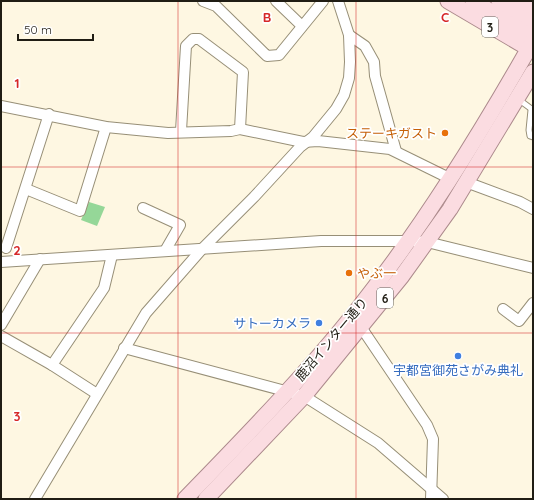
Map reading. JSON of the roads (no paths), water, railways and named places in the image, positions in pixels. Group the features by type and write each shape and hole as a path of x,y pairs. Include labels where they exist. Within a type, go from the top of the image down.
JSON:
{"main road":[{"name":"3","path":"448,1 532,44"},
{"name":"3","path":"473,1 532,44"},
{"name":"3","path":"499,1 533,20"},
{"path":"522,1 533,8"},
{"name":"鹿沼インター通り","path":"185,499 287,392 354,314 408,241 451,179 532,44"},
{"name":"鹿沼インター通り","path":"206,499 304,396 361,327 427,242 466,182 533,72"}],"street":[{"path":"203,1 216,6 267,56 279,55 323,1"},
{"path":"276,1 302,26"},
{"path":"35,499 146,313 202,249 306,142 313,137 336,109 344,95 350,70 348,35 338,1"},
{"path":"348,35 365,46 374,62 375,76 396,152"},
{"path":"181,131 186,46 193,40 199,39 243,72 240,129"},
{"path":"1,106 49,114 106,127 168,133 181,131 231,131 240,129 306,142 390,149 451,179"},
{"path":"49,114 26,189 4,246 2,262 321,241 408,241 427,242 533,268"},
{"path":"26,189 80,211 106,127"},
{"path":"466,182 520,202 533,209"},
{"path":"144,208 180,225 165,251"},
{"path":"52,365 104,288 112,255"},
{"path":"1,325 40,259"},
{"path":"503,309 519,321 533,303"},
{"path":"361,327 427,425 433,438 431,494"},
{"path":"1,336 52,365 97,394"},
{"path":"124,348 304,396 378,443 431,494 443,499"}],"lane":[{"path":"517,98 532,110 529,130 530,136 533,137"}],"place":[{"name":"ステーキガスト","path":"445,133"},
{"name":"やぶ一","path":"349,273"},
{"name":"サトーカメラ","path":"319,323"},
{"name":"宇都宮御苑さがみ典礼","path":"458,356"}]}
